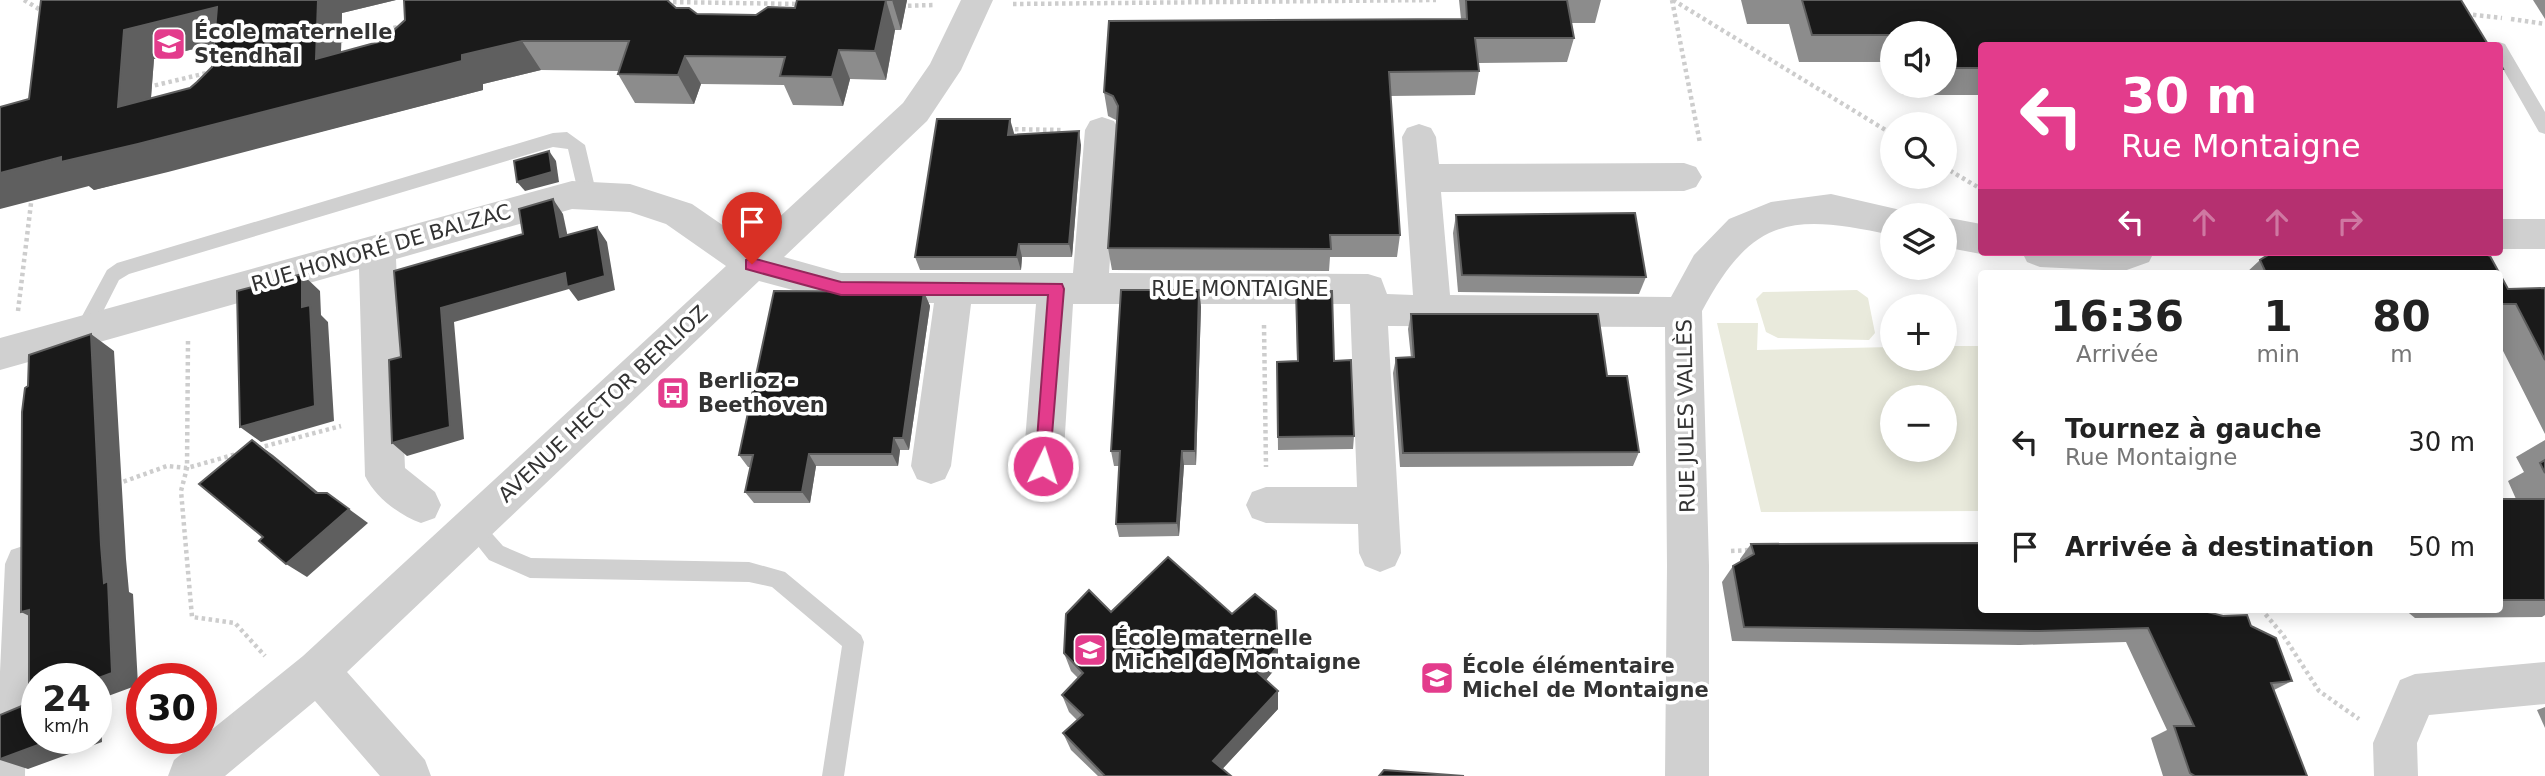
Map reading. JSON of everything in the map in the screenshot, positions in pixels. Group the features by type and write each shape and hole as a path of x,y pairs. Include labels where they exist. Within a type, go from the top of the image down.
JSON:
{"street":[{"name":"AVENUE HECTOR BERLIOZ","path":"190,776 306,680 915,112 944,70 976,2"},
{"path":"1043,466 1102,130"},
{"path":"1419,137 1433,310"},
{"path":"1423,178 1684,177"},
{"name":"RUE HONORÉ DE BALZAC","path":"19,359 83,331 572,195 630,198 679,214 752,264"},
{"name":"RUE JULES VALLÈS","path":"1687,776 1688,552 1684,310 1707,266 1742,229 1784,212 1831,208 1880,218"},
{"path":"2503,209 2525,234"},
{"path":"1957,235 1978,239"},
{"path":"377,248 385,476 421,505"},
{"name":"RUE MONTAIGNE","path":"752,264 841,288 1368,289 1369,310"},
{"path":"931,466 955,288"},
{"path":"1380,553 1369,310 1665,310"},
{"path":"1266,505 1378,506"},
{"path":"3,776 4,707 24,672 27,528"},
{"path":"306,680 409,776"},
{"path":"2395,759 2416,695 2545,683"}],"lane":[{"path":"2503,54 2545,127"},
{"path":"83,331 113,275 123,268 553,140 567,139 576,145 588,196"},
{"path":"472,526 496,553 530,568 750,572 778,579 853,642 833,776"}],"path":[{"path":"24,0 44,11 44,24"},
{"path":"889,6 976,2 1436,0"},
{"path":"1674,0 1880,127"},
{"path":"659,2 807,5"},
{"path":"2465,13 2545,23"},
{"path":"334,42 414,23"},
{"path":"135,91 215,71"},
{"path":"997,129 1102,130"},
{"path":"1957,175 1978,187"},
{"path":"19,359 33,192"},
{"path":"1264,289 1266,505"},
{"path":"189,302 187,468 181,491 192,617 235,623 306,680"},
{"path":"116,484 167,466 187,468 383,415"},
{"path":"1688,552 1758,550"},
{"path":"2264,613 2283,635 2319,691 2395,759"}],"shaded area":[{"path":"1857,290 1868,298 1875,333 1869,340 1778,338 1766,332 1756,299 1763,292"},
{"path":"1717,323 1758,323 1757,350 1880,347 1880,371 1957,371 1957,346 1978,346 1978,511 1761,512"}],"building":[{"path":"41,0 318,0 316,59 382,41 405,20 404,0 667,0 676,8 689,8 697,14 756,15 768,7 795,8 797,0 886,0 875,51 839,50 832,77 780,76 785,57 685,56 678,75 618,74 629,41 522,41 462,55 462,61 138,144 61,162 61,157 0,173 0,107 29,99","holes":["217,7 212,67 190,88 118,107 124,30"]},
{"path":"1466,0 1567,0 1574,38 1475,38 1479,71 1389,72 1400,235 1330,235 1331,249 1108,248 1118,106 1113,96 1104,92 1109,21 1467,19"},
{"path":"1802,0 2461,0 2487,42 1978,42 1978,68 1957,68 1957,21 1880,21 1880,35 1812,35"},
{"path":"937,119 1010,119 1008,135 1079,131 1069,244 1019,244 1017,257 915,257"},
{"path":"549,151 552,172 517,182 514,161"},
{"path":"553,199 560,237 597,227 605,276 567,287 565,273 441,308 450,427 392,443 389,360 401,357 394,271 523,234 519,209"},
{"path":"1635,213 1646,277 1462,275 1456,215"},
{"path":"2266,256 2490,256 2498,270 2265,270 2260,260"},
{"path":"302,274 302,307 310,305 315,406 240,427 237,291"},
{"path":"2503,280 2508,289 2545,288 2545,360 2516,304 2503,304"},
{"path":"1121,290 1199,290 1195,451 1182,451 1177,523 1116,524 1120,451 1111,451"},
{"path":"774,291 924,292 903,438 894,438 892,454 809,454 802,492 745,492 753,455 739,455"},
{"path":"1296,291 1332,291 1334,361 1351,360 1354,436 1278,437 1277,362 1298,361"},
{"path":"1411,314 1598,314 1607,376 1627,376 1639,452 1403,453 1396,358 1414,357"},
{"path":"91,334 101,545 104,583 108,581 112,663 29,663 29,610 21,612 22,412 25,388 28,386 29,355"},
{"path":"252,440 316,493 327,493 349,509 286,564 259,541 263,537 199,484"},
{"path":"2545,460 2545,473 2540,463"},
{"path":"2503,499 2545,499 2545,600 2503,600"},
{"path":"1978,543 1978,613 2247,615 2251,626 2276,638 2292,681 2271,683 2307,776 2195,776 2190,773 2174,726 2194,726 2148,628 2040,631 1744,627 1733,566 1754,554 1751,544"},
{"path":"1168,557 1232,614 1255,594 1276,611 1278,646 1257,672 1278,691 1213,761 1231,776 1105,776 1063,733 1083,715 1062,695 1083,673 1064,653 1066,614 1089,590 1111,612"},
{"path":"21,706 21,751 0,759 0,715"},
{"path":"1384,770 1464,776 1379,776"}],"place":[{"name":"École maternelle Stendhal","path":"169,44"},
{"name":"Berlioz - Beethoven","path":"673,393"},
{"name":"École maternelle Michel de Montaigne","path":"1090,650"},
{"name":"École élémentaire Michel de Montaigne","path":"1437,678"}],"route":[{"path":"752,264 841,288 1056,289 1043,466"}]}
